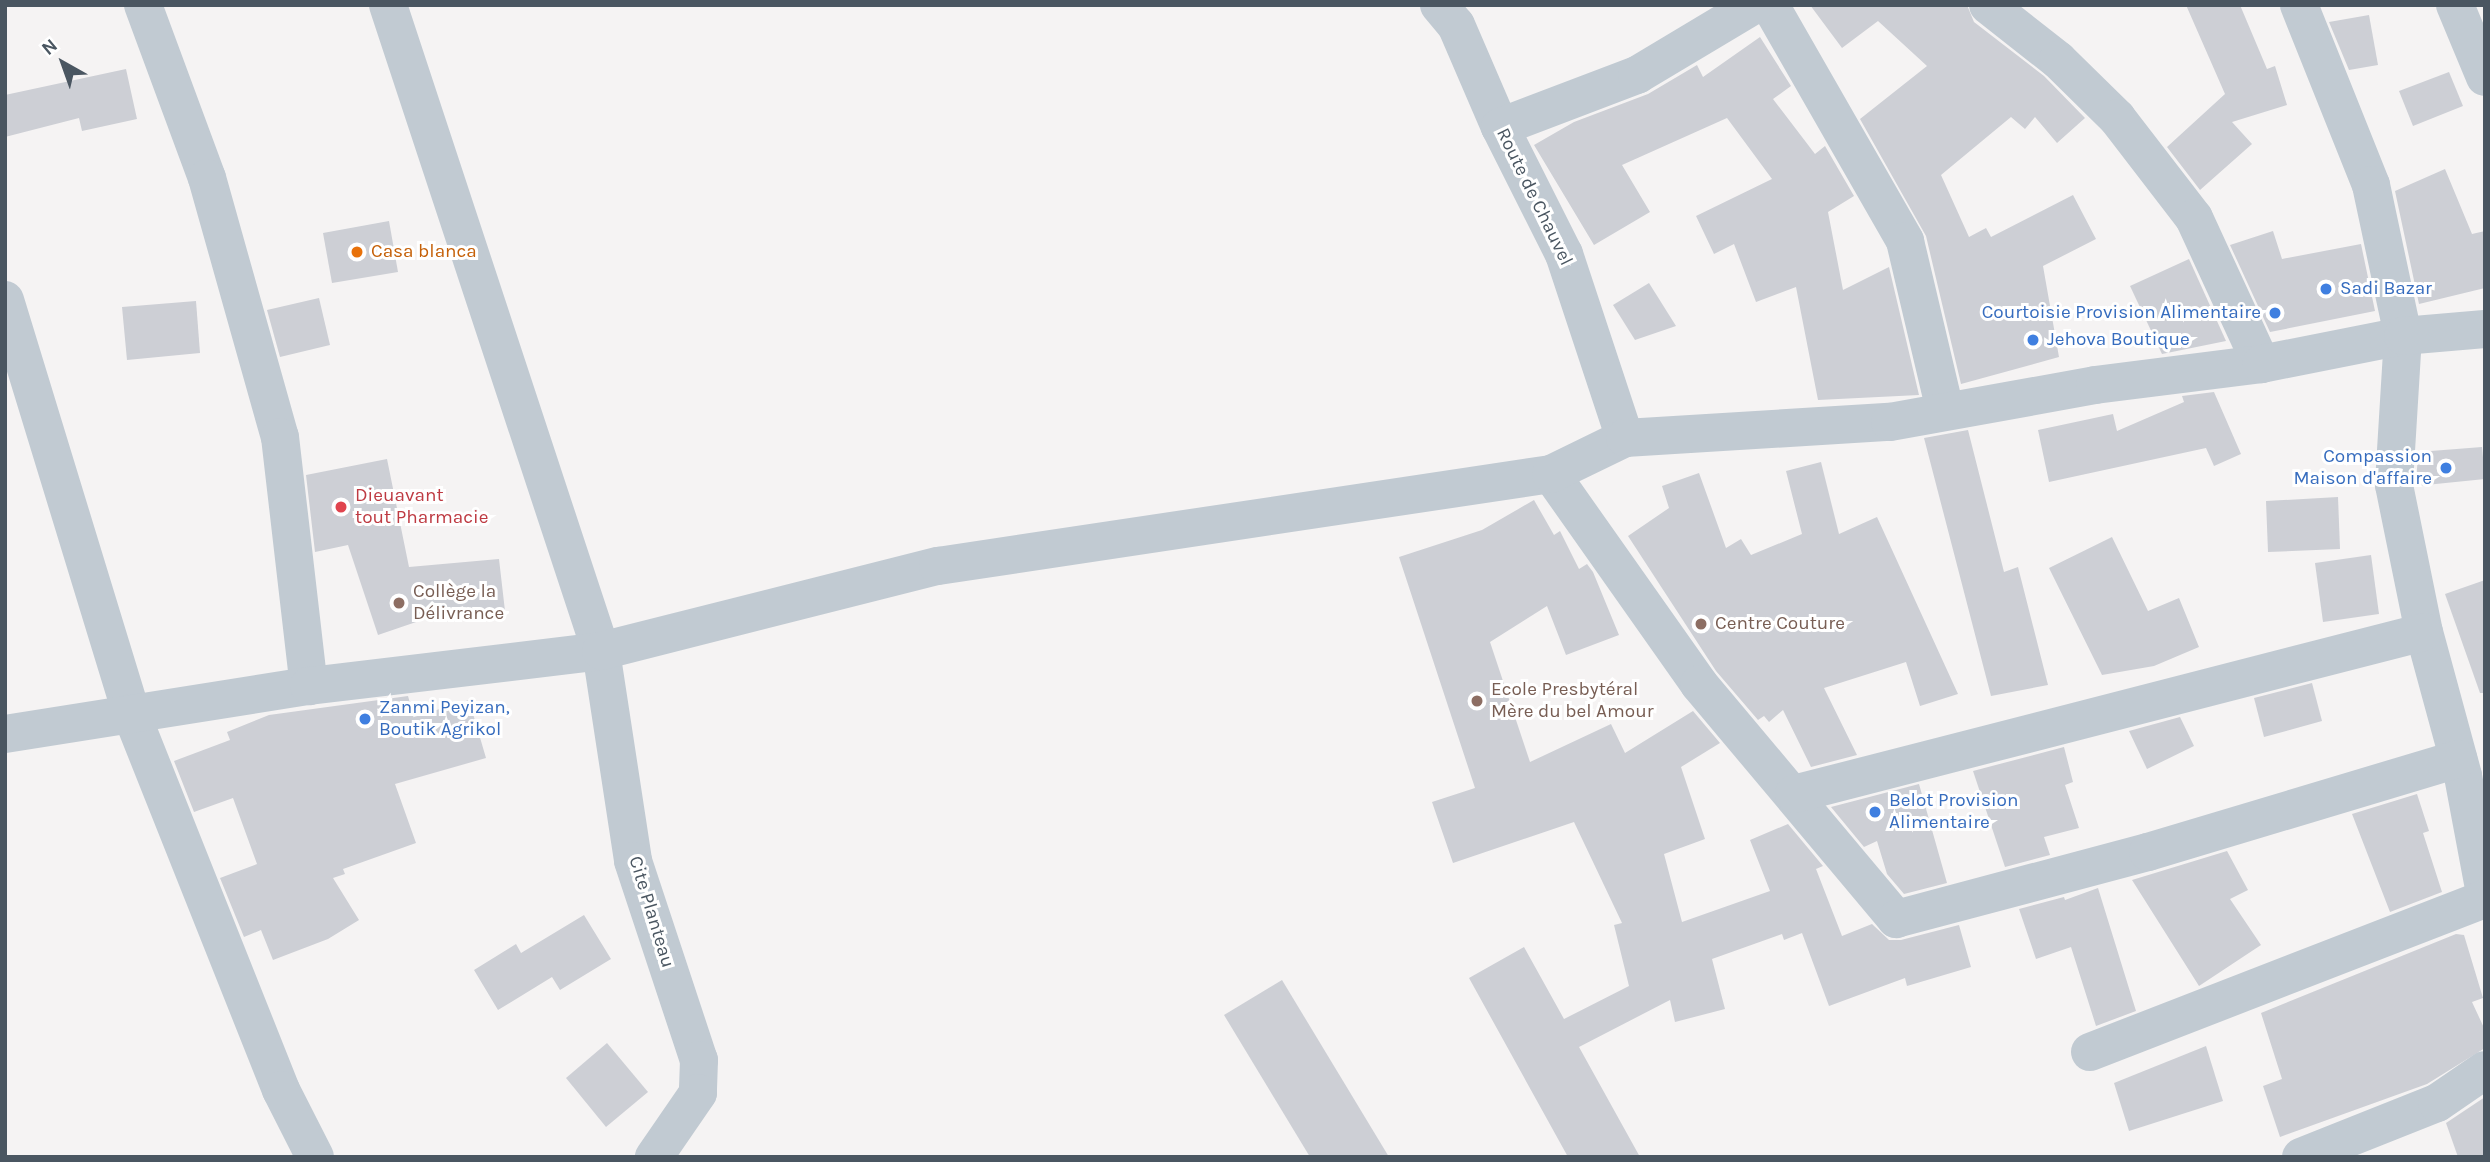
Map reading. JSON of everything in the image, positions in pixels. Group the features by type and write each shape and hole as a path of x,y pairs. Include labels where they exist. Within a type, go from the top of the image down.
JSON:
{"street":[{"path":"142,5 207,178 280,437 309,686"},
{"name":"Cite Planteau","path":"388,5 601,651 633,861 699,1060 698,1093 654,1157"},
{"name":"Route de Chauvel","path":"1438,5 1456,26 1500,127 1564,254 1625,438"},
{"path":"1500,127 1637,75 1754,5"},
{"path":"1770,5 1905,241 1945,410"},
{"path":"1988,5 2058,60 2117,118 2194,218 2261,363"},
{"path":"2299,5 2371,185 2403,336 2394,485 2424,632 2458,759 2485,893"},
{"path":"2455,5 2485,77"},
{"path":"5,300 131,713 281,1090 315,1157"},
{"path":"5,734 309,686 601,651 938,566 1551,474 1625,438 1890,422 1945,410 2261,363 2403,336 2485,329"},
{"path":"1551,474 1699,684 1794,794 1896,919 2148,852 2458,759"},
{"path":"1794,794 2424,632"},
{"path":"2090,1052 2485,900"},
{"path":"2301,1157 2437,1102 2485,1070"}],"building":[{"path":"1810,5 1967,5 1974,22 2044,76 2085,118 2057,143 2035,117 2025,129 2011,117 1941,175 1969,237 1986,228 1991,237 2073,195 2096,239 2043,266 2059,357 1961,384 1926,236 1860,119 1927,66 1878,21 1842,48"},
{"path":"2186,5 2240,5 2267,69 2275,66 2287,105 2232,122 2252,144 2200,190 2167,147 2225,94"},
{"path":"2369,15 2378,65 2349,70 2329,22"},
{"path":"1760,37 1791,86 1773,99 1815,154 1825,146 1854,196 1828,212 1843,290 1889,267 1919,395 1818,400 1796,287 1756,302 1734,244 1714,254 1696,216 1772,179 1727,118 1622,165 1650,212 1594,245 1534,145 1574,122 1648,94 1697,65 1703,77"},
{"path":"126,69 137,119 82,131 79,118 5,137 5,95"},
{"path":"2449,72 2463,106 2413,126 2399,91"},
{"path":"2445,169 2472,234 2485,231 2485,288 2419,304 2395,191"},
{"path":"389,221 398,272 332,283 323,233"},
{"path":"2273,231 2282,259 2361,244 2375,311 2270,332 2230,245"},
{"path":"2189,259 2226,341 2162,354 2130,286"},
{"path":"1649,283 1676,326 1635,340 1613,305"},
{"path":"319,298 330,345 280,357 267,310"},
{"path":"196,301 200,353 127,360 122,307"},
{"path":"2214,392 2241,454 2214,466 2206,448 2049,482 2038,430 2113,414 2117,431 2184,402 2182,396"},
{"path":"1968,430 2004,572 2018,567 2048,685 1991,696 1924,438"},
{"path":"2482,447 2485,479 2416,486 2418,452"},
{"path":"387,459 409,567 499,559 505,611 465,616 463,606 378,635 348,545 315,552 306,475"},
{"path":"1821,462 1839,534 1877,517 1958,694 1920,706 1906,662 1824,688 1857,755 1811,767 1783,710 1769,722 1764,716 1758,720 1716,671 1628,536 1669,508 1662,486 1699,473 1726,548 1741,539 1751,555 1802,534 1786,471"},
{"path":"2338,497 2340,549 2268,552 2266,501"},
{"path":"1534,500 1554,535 1560,531 1579,569 1587,564 1593,572 1619,635 1566,655 1547,606 1490,642 1530,762 1611,724 1625,753 1693,711 1720,743 1681,767 1705,839 1664,854 1682,922 1770,891 1750,840 1788,824 1823,866 1816,869 1842,936 1872,924 1889,940 1901,940 1959,925 1971,967 1907,986 1905,978 1829,1006 1802,933 1784,940 1782,934 1712,959 1725,1009 1675,1022 1670,1000 1579,1047 1640,1157 1568,1157 1469,978 1524,947 1564,1019 1629,986 1614,925 1622,923 1574,822 1453,863 1432,802 1475,788 1399,557 1482,530"},
{"path":"2112,537 2148,611 2179,598 2199,647 2154,666 2102,675 2049,568"},
{"path":"2371,555 2379,614 2323,622 2315,563"},
{"path":"2485,580 2485,693 2480,693 2445,594"},
{"path":"2312,683 2322,721 2264,737 2254,698"},
{"path":"408,696 414,717 469,700 486,758 395,784 416,843 343,869 345,874 333,878 359,920 328,939 273,960 261,930 244,937 220,878 257,864 233,798 194,812 174,761 230,740 227,732 269,715"},
{"path":"2180,717 2194,746 2147,769 2129,731"},
{"path":"2064,747 2073,782 2065,785 2079,828 2044,837 2050,855 2005,867 1973,771"},
{"path":"1919,784 1947,883 1904,894 1887,874 1877,841 1864,847 1831,807"},
{"path":"2417,794 2429,831 2423,833 2442,892 2390,912 2352,814"},
{"path":"2227,851 2248,890 2230,899 2261,945 2199,986 2132,880"},
{"path":"2098,888 2136,1011 2096,1026 2071,947 2036,959 2019,909 2064,897 2065,900"},
{"path":"584,915 611,959 560,990 552,977 498,1010 474,970 516,944 521,953"},
{"path":"2456,934 2464,935 2483,998 2472,1002 2485,1030 2485,1048 2427,1084 2280,1137 2263,1086 2282,1079 2261,1013"},
{"path":"1282,980 1389,1157 1310,1157 1224,1015"},
{"path":"607,1043 648,1092 606,1127 566,1078"},
{"path":"2206,1046 2223,1101 2129,1131 2114,1083"},
{"path":"2485,1097 2485,1157 2458,1157 2446,1123"}],"place":[{"name":"Casa blanca","path":"357,252"},
{"name":"Sadi Bazar","path":"2326,289"},
{"name":"Courtoisie Provision Alimentaire","path":"2275,313"},
{"name":"Jehova Boutique","path":"2033,340"},
{"name":"Compassion Maison d'affaire","path":"2446,468"},
{"name":"Dieuavant tout Pharmacie","path":"341,507"},
{"name":"Collège la Délivrance","path":"399,603"},
{"name":"Centre Couture","path":"1701,624"},
{"name":"Ecole Presbytéral Mère du bel Amour","path":"1477,701"},
{"name":"Zanmi Peyizan, Boutik Agrikol","path":"365,719"},
{"name":"Belot Provision Alimentaire","path":"1875,812"}]}
